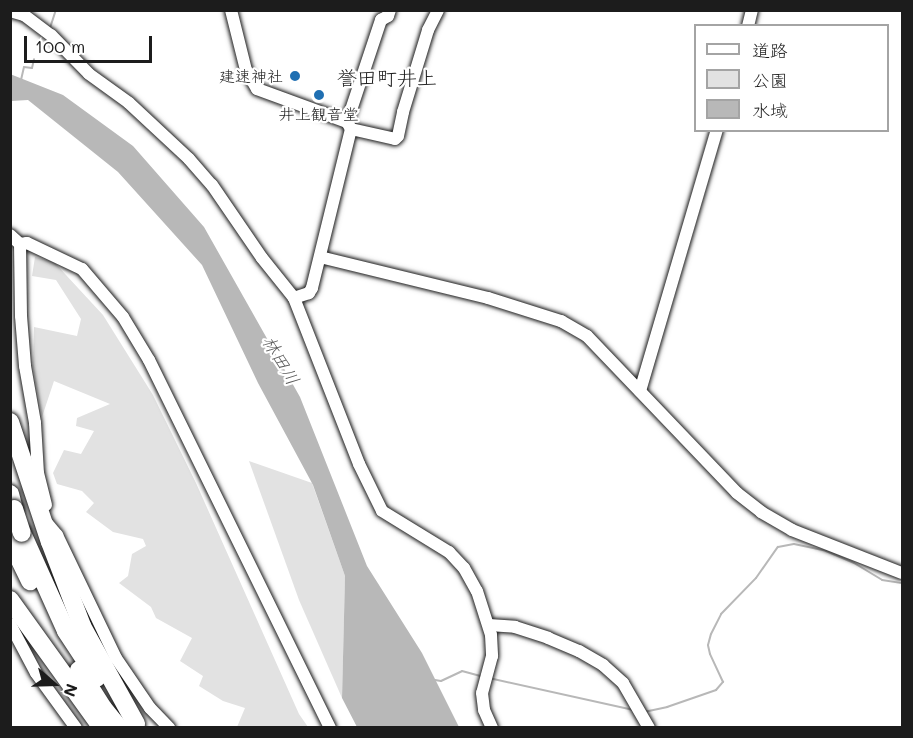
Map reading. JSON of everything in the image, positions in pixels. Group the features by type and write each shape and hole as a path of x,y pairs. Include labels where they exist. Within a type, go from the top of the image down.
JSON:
{"highway":[{"path":"10,422 82,626 137,721"},
{"path":"14,520 66,631 100,683 137,721"},
{"path":"10,600 102,728"}],"street":[{"path":"231,10 246,70 257,89 349,126 394,139 398,136 428,30 438,10"},
{"path":"294,298 309,293 320,257 349,126 381,20 388,16 390,10"},
{"path":"10,11 25,13 48,32 89,74 129,103 189,159 294,298 359,464 382,512 449,552 464,568 477,591 489,625 492,656 482,693 484,710 492,728"},
{"path":"640,392 716,132"},
{"path":"10,235 20,244 21,315 38,473 46,506 42,517 14,520"},
{"path":"20,244 27,243 82,269 123,317 149,360 330,728"},
{"path":"320,257 488,298 561,321 586,336 737,493 761,512 792,530 903,573"},
{"path":"10,624 36,673 76,728"},
{"path":"489,625 515,627 548,638 579,651 603,665 623,683 649,728"},
{"path":"137,721 169,728"}],"green space":[{"path":"35,257 54,262 103,315 153,395 196,483 299,714 308,727 237,727 245,708 223,701 199,686 203,676 180,661 192,638 156,618 151,607 119,583 128,576 132,554 146,546 143,539 113,532 86,512 94,503 82,491 57,484 53,473 64,450 81,454 94,431 76,426 77,418 110,404 54,381 42,417 33,367 34,327 77,336 81,319 56,280 32,276"},
{"path":"249,461 312,483 345,576 342,698 299,600"}],"water":[{"path":"10,74 63,95 133,146 204,227 300,397 367,566 422,653 459,727 357,727 342,698 345,576 313,485 258,383 202,265 118,172 28,100 11,101"}],"waterway":[{"path":"50,28 56,10"},
{"path":"21,80 24,67 32,68 34,59"},
{"path":"644,712 667,707 716,690 723,682 710,654 708,645 711,634 721,614 756,578 778,547 794,544 826,551 854,563 882,580 902,583"},
{"path":"435,680 441,681 462,671 481,676"},
{"path":"489,678 633,710"}],"place":[{"name":"建速神社","path":"295,76"},
{"name":"井上観音堂","path":"319,95"}],"district":[{"name":"誉田町井上","path":"387,77"}],"water label":[{"name":"林田川","path":"281,360"}]}
